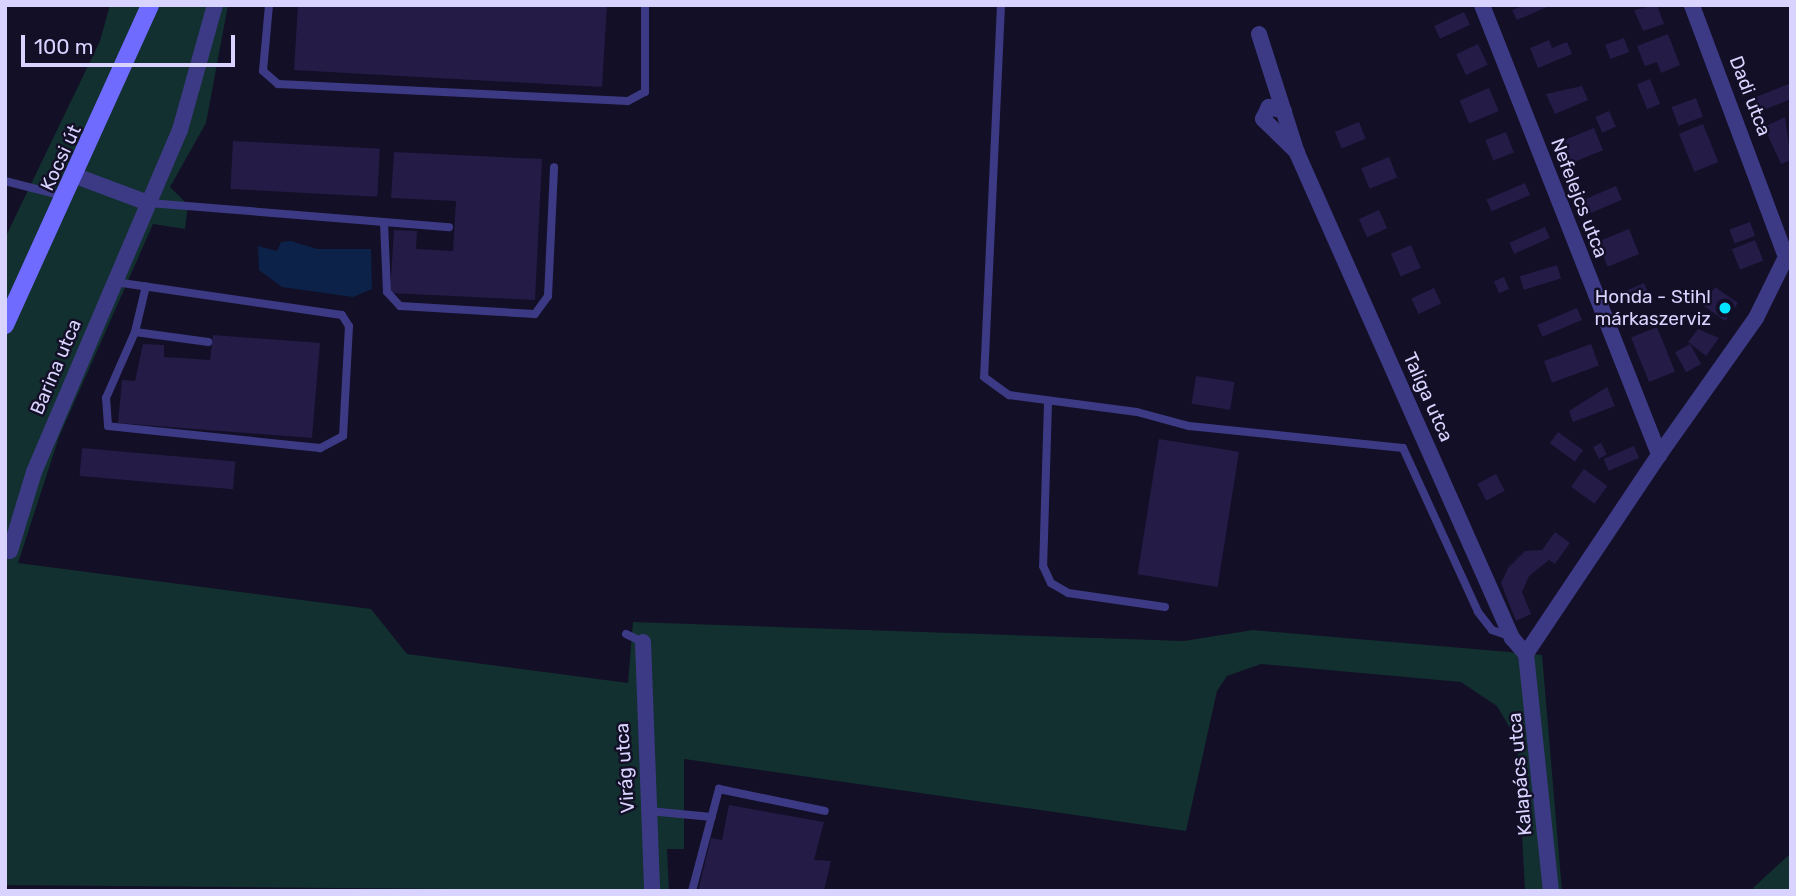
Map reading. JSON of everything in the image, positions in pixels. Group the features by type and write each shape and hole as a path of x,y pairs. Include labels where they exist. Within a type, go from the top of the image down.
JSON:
{"main road":[{"name":"Kocsi út","path":"5,326 67,197 150,5"}],"street":[{"name":"Barina utca","path":"10,551 34,472 191,98 215,5"},
{"name":"Nefelejcs utca","path":"1482,5 1659,455"},
{"name":"Dadi utca","path":"1659,455 1775,284 1786,257 1781,233 1692,5"},
{"name":"Taliga utca","path":"1259,34 1297,153 1512,638 1526,654"},
{"name":"Taliga utca","path":"1284,111 1269,107 1262,119 1297,153"},
{"path":"76,176 148,203"},
{"path":"1781,233 1791,216"},
{"path":"1526,654 1659,455"},
{"name":"Virág utca","path":"643,642 652,891"},
{"name":"Kalapács utca","path":"1526,654 1551,891"}],"lane":[{"path":"269,5 263,71 278,84 628,101 645,92 645,5"},
{"path":"1001,5 984,377 1009,395 1137,412 1189,426 1404,448 1478,612 1492,630 1512,638"},
{"path":"384,223 386,285 400,306 535,314 548,296 554,167"},
{"path":"5,181 67,197"},
{"path":"148,203 449,227"},
{"path":"116,282 146,286 342,315 349,326 343,436 320,448 115,431 103,409 135,332 146,286"},
{"path":"135,332 208,342"},
{"path":"1048,402 1043,566 1051,583 1068,593 1165,607"},
{"path":"626,634 643,642"},
{"path":"692,891 719,789 825,811"},
{"path":"649,811 712,817"}],"green space":[{"path":"110,5 228,5 206,123 170,187 188,205 185,229 153,224 59,437 18,563 371,609 407,654 628,683 633,622 1184,641 1253,630 1542,655 1562,891 1525,891 1517,740 1497,706 1461,682 1261,664 1227,676 1217,691 1186,831 684,759 684,849 667,849 669,891 5,885 5,238 100,41"},
{"path":"1791,853 1791,891 1752,891 1754,887"}],"water":[{"path":"291,241 317,249 371,249 372,289 353,297 282,287 259,270 258,246 277,251 281,242"}],"building":[{"path":"298,5 607,5 602,87 294,70"},
{"path":"1519,5 1547,7 1517,20 1512,10 1520,7"},
{"path":"1657,5 1664,24 1643,31 1634,10"},
{"path":"1464,12 1470,25 1440,39 1434,26"},
{"path":"1668,34 1680,65 1661,73 1657,62 1645,66 1637,46"},
{"path":"1624,38 1629,52 1610,59 1605,45"},
{"path":"1549,40 1552,48 1567,42 1572,54 1538,68 1530,48"},
{"path":"1478,44 1488,65 1466,75 1456,54"},
{"path":"1650,79 1660,104 1647,109 1637,84"},
{"path":"1791,83 1791,99 1756,113 1751,99"},
{"path":"1582,86 1588,100 1555,114 1546,94"},
{"path":"1489,88 1499,111 1469,124 1460,101"},
{"path":"1696,98 1703,117 1678,126 1672,107"},
{"path":"1609,111 1616,127 1602,133 1595,117"},
{"path":"1785,117 1791,160 1781,164 1764,127"},
{"path":"1359,122 1366,139 1342,148 1335,132"},
{"path":"1703,124 1718,162 1694,172 1679,134"},
{"path":"1594,128 1603,150 1568,164 1559,142"},
{"path":"1506,132 1514,153 1493,160 1485,140"},
{"path":"233,141 380,149 377,197 230,189"},
{"path":"394,152 542,159 535,300 390,293 394,230 417,231 416,249 453,251 456,201 391,198"},
{"path":"1389,157 1397,177 1369,189 1361,168"},
{"path":"1525,183 1530,195 1491,211 1486,199"},
{"path":"1616,186 1622,200 1590,213 1584,200"},
{"path":"1379,210 1387,228 1367,237 1359,219"},
{"path":"1750,222 1755,236 1734,244 1729,230"},
{"path":"1545,227 1550,238 1514,254 1509,243"},
{"path":"1629,229 1639,254 1608,267 1597,242"},
{"path":"1755,240 1763,260 1740,270 1732,249"},
{"path":"1411,245 1421,268 1401,277 1391,254"},
{"path":"1557,265 1561,278 1524,290 1520,276"},
{"path":"1504,277 1509,289 1499,293 1494,281"},
{"path":"1644,283 1650,297 1628,306 1622,292"},
{"path":"1715,287 1738,303 1725,321 1702,305"},
{"path":"1434,288 1441,303 1419,314 1411,299"},
{"path":"1577,308 1582,320 1542,337 1537,325"},
{"path":"1657,327 1675,372 1649,382 1631,337"},
{"path":"1698,329 1719,338 1706,356 1688,342"},
{"path":"213,335 320,343 312,438 118,423 122,380 135,381 143,344 164,345 164,357 210,360"},
{"path":"1591,344 1599,366 1552,383 1544,361"},
{"path":"1690,344 1701,364 1686,372 1675,352"},
{"path":"1196,376 1235,382 1230,410 1192,404"},
{"path":"1607,387 1615,406 1573,422 1569,411"},
{"path":"1558,432 1583,450 1575,462 1550,443"},
{"path":"1159,439 1239,452 1218,587 1138,574"},
{"path":"1601,443 1607,455 1599,459 1593,447"},
{"path":"1634,446 1639,458 1609,471 1604,459"},
{"path":"82,448 235,461 233,489 80,476"},
{"path":"1584,469 1607,486 1595,504 1571,487"},
{"path":"1496,474 1505,491 1486,501 1477,484"},
{"path":"1555,532 1570,543 1555,564 1549,560 1529,576 1522,592 1531,614 1516,621 1501,583 1508,568 1525,551 1542,550"},
{"path":"729,805 824,822 814,860 831,861 824,891 698,891 711,838 722,840"}],"place":[{"name":"Honda - Stihl márkaszerviz","path":"1725,308"}]}
